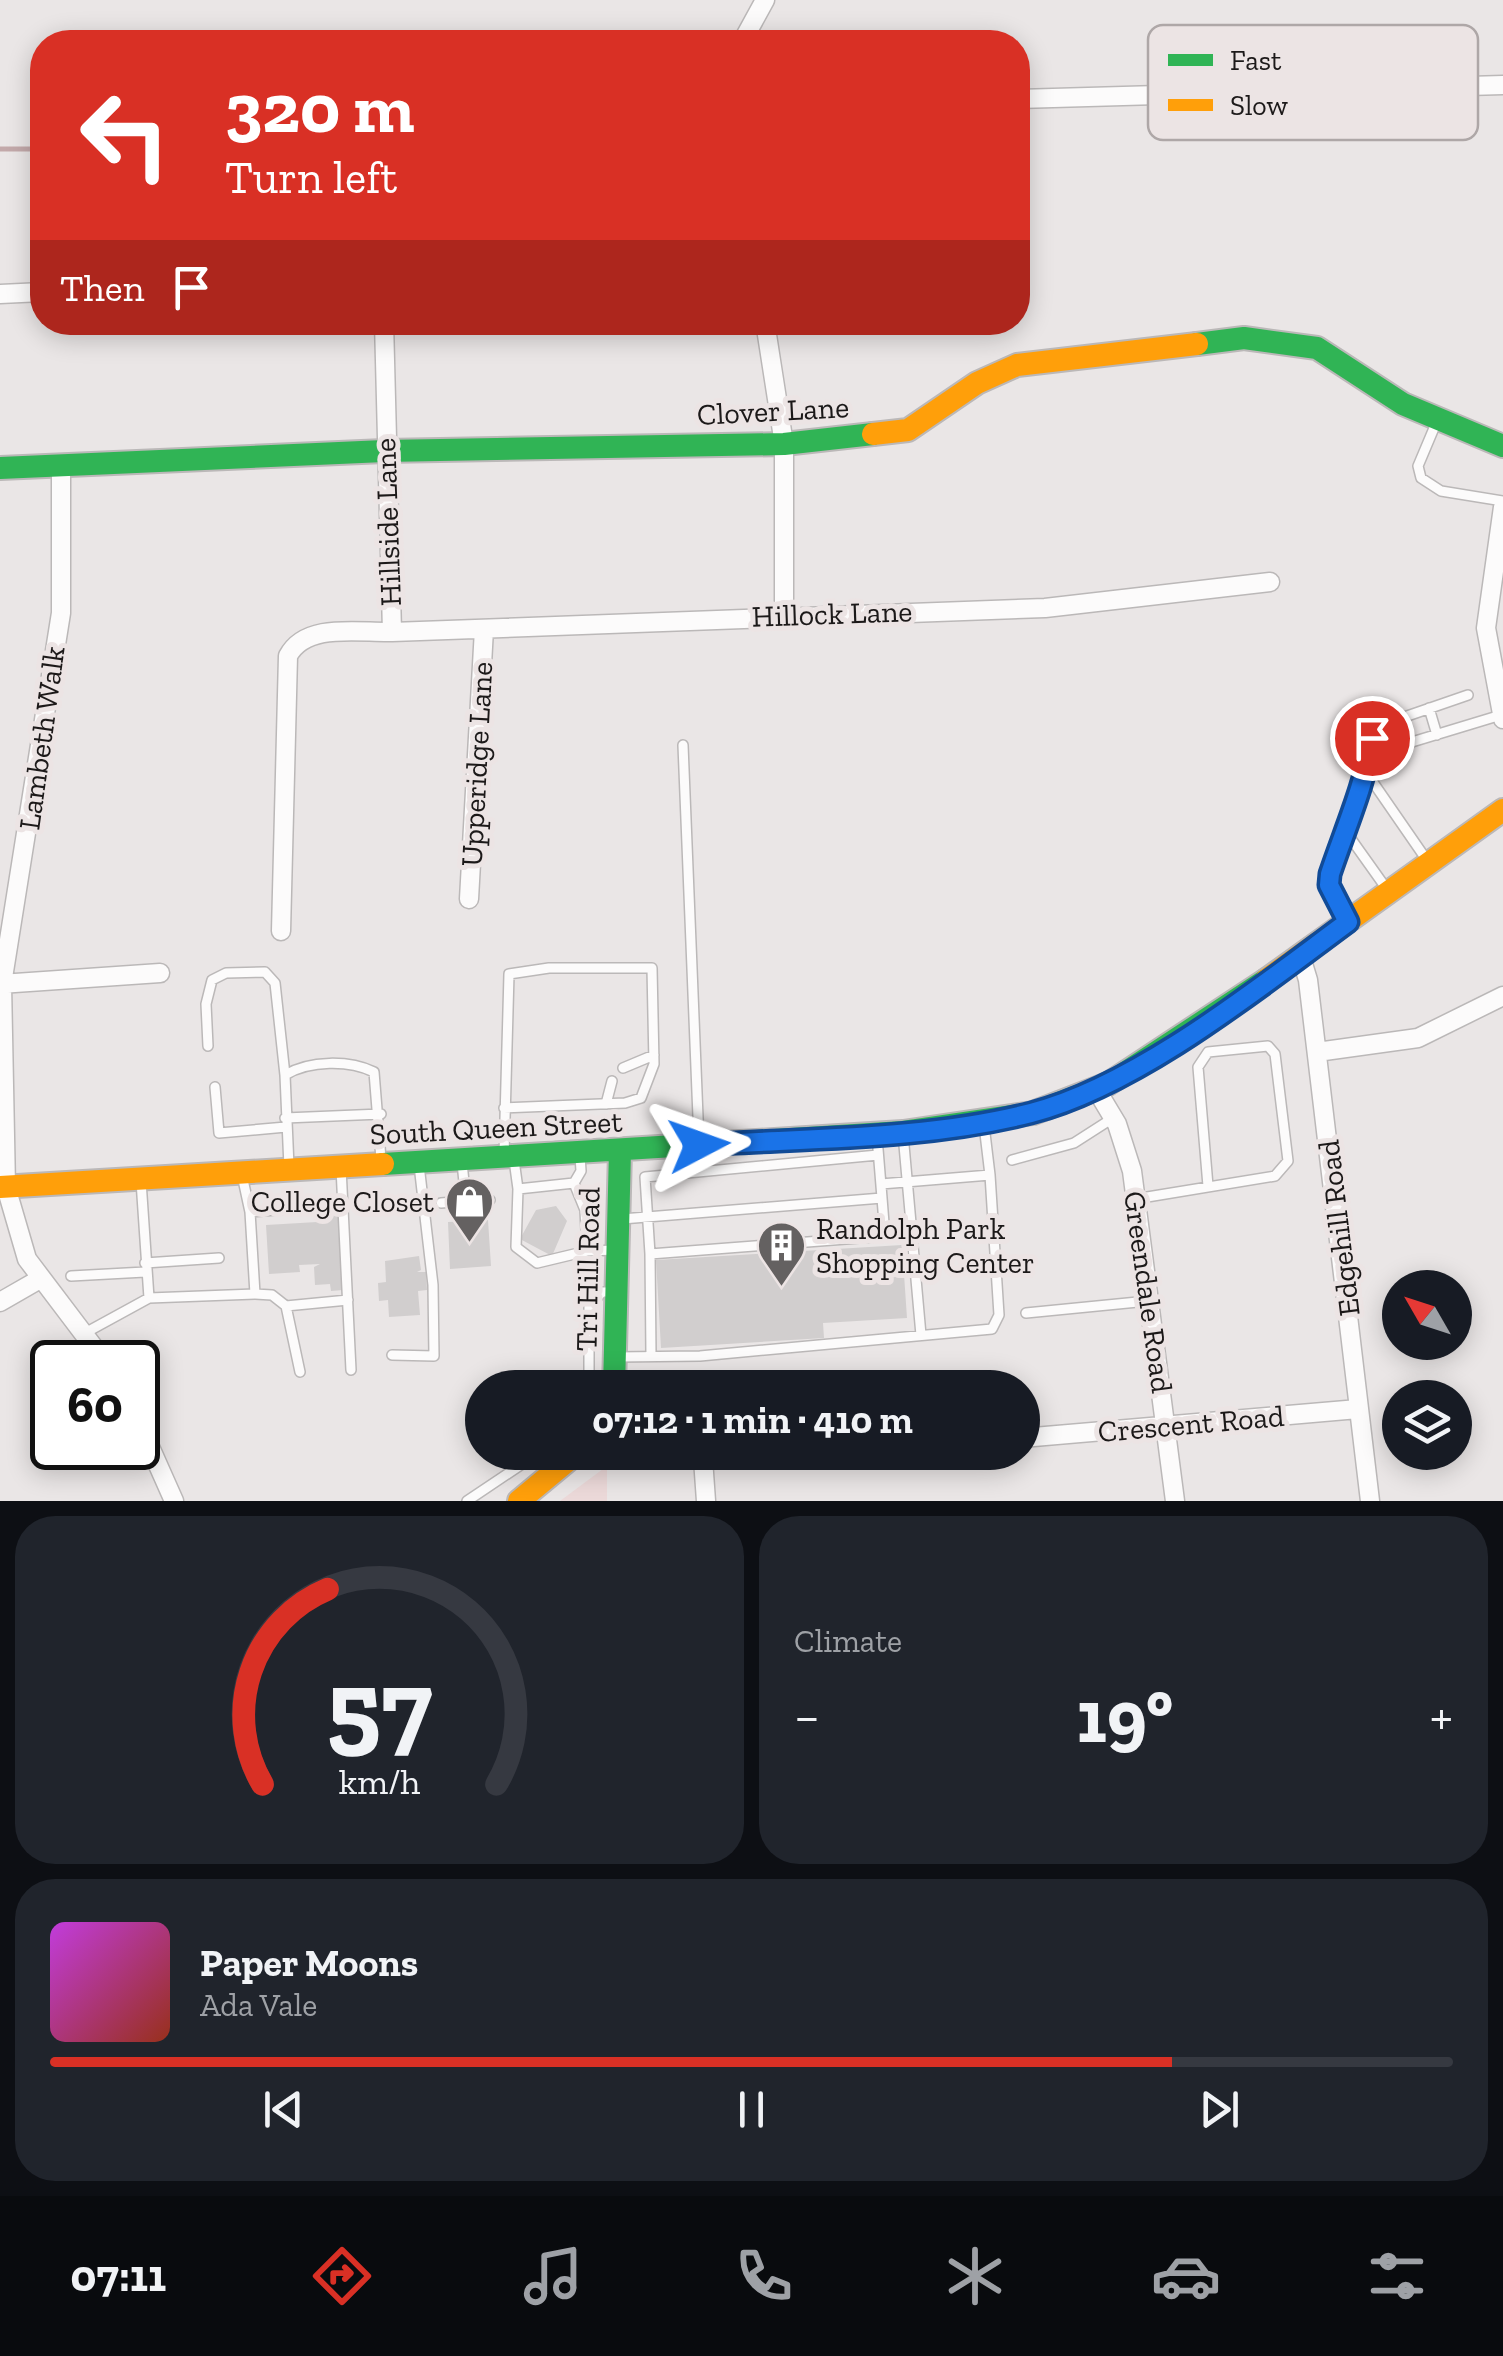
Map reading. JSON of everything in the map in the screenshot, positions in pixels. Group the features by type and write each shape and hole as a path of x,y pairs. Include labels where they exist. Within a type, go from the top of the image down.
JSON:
{"street":[{"path":"749,30 765,0"},
{"path":"1478,86 1503,85"},
{"path":"1030,99 1148,95"},
{"path":"0,294 30,293"},
{"name":"Hillside Lane","path":"282,931 288,656 294,644 311,634 392,632 384,451 384,335"},
{"path":"767,335 784,444 784,615"},
{"name":"Clover Lane","path":"0,468 384,451 784,444 908,430 977,382 1017,365 1244,338 1317,348 1403,404 1503,446"},
{"name":"Lambeth Walk","path":"60,466 61,612 1,984 3,1187 26,1259 90,1340"},
{"path":"1502,717 1486,628 1503,504"},
{"name":"Hillock Lane","path":"392,632 1044,608 1270,582"},
{"name":"Upperidge Lane","path":"469,899 484,629"},
{"name":"South Queen Street","path":"3,1187 699,1145 877,1144 903,1132 1032,1113 1096,1089 1301,957 1503,810"},
{"name":"Edgehill Road","path":"1301,957 1318,1052 1370,1501"},
{"path":"1,984 160,973"},
{"path":"1318,1052 1418,1038 1503,996"},
{"name":"Greendale Road","path":"1096,1089 1125,1146 1136,1199 1176,1501"},
{"name":"Tri Hill Road","path":"616,1370 620,1151"},
{"path":"0,1302 40,1278"},
{"name":"Crescent Road","path":"1040,1437 1358,1408"},
{"path":"160,1470 174,1501"},
{"path":"520,1501 557,1470"},
{"path":"705,1470 706,1501"}],"lane":[{"path":"1438,419 1418,466 1421,478 1441,490 1503,504"},
{"path":"1348,922 1329,885 1354,794 1368,774 1372,738 1384,724 1468,694"},
{"path":"1429,708 1437,735"},
{"path":"1369,755 1502,717"},
{"path":"683,744 699,1145"},
{"path":"1368,774 1428,862"},
{"path":"1344,829 1388,892"},
{"path":"504,1108 606,1104 641,1098 654,1055 652,968 641,964 509,974 504,1108 509,1157 518,1188 516,1247 537,1263 586,1251 619,1250"},
{"path":"208,1046 206,1004 212,980 226,972 265,972 276,982 290,1170"},
{"path":"1136,1199 1275,1176 1288,1160 1275,1054 1268,1046 1208,1052 1198,1067 1208,1186"},
{"path":"623,1068 654,1055"},
{"path":"285,1075 296,1068 354,1062 374,1072 381,1114 381,1165"},
{"path":"606,1104 612,1080"},
{"path":"215,1087 218,1133 381,1114"},
{"path":"1012,1160 1074,1143 1113,1118"},
{"path":"618,1357 700,1356 992,1330 999,1315 984,1122"},
{"path":"903,1132 921,1336"},
{"path":"650,1254 885,1236 877,1144 645,1177 651,1355"},
{"path":"574,1184 581,1171 580,1153"},
{"path":"462,1160 466,1201"},
{"path":"392,1355 434,1356 433,1285 419,1163"},
{"path":"342,1167 351,1370"},
{"path":"241,1173 250,1212 254,1294"},
{"path":"880,1184 990,1175"},
{"path":"141,1179 149,1298"},
{"path":"518,1188 574,1184"},
{"path":"574,1184 586,1210 586,1251"},
{"path":"620,1219 882,1198"},
{"path":"441,1203 490,1200"},
{"path":"250,1212 343,1205"},
{"path":"71,1276 219,1258"},
{"path":"590,1370 588,1306 602,1292 618,1293"},
{"path":"85,1333 149,1298 254,1294 272,1296 286,1306 348,1300"},
{"path":"1026,1313 1149,1301"},
{"path":"286,1306 300,1372"},
{"path":"466,1501 513,1470"}],"shaded area":[{"path":"602,1470 607,1470 607,1501 560,1501"}],"building":[{"path":"556,1206 567,1221 552,1256 520,1239 536,1210"},
{"path":"339,1213 343,1290 331,1291 330,1284 315,1285 314,1267 320,1264 299,1265 300,1272 269,1274 266,1225 317,1222 317,1214"},
{"name":"College Closet","path":"488,1220 491,1266 450,1269 448,1222"},
{"name":"Randolph Park Shopping Center","path":"902,1245 907,1318 823,1323 824,1338 661,1348 656,1260"},
{"path":"419,1256 421,1270 417,1272 426,1272 427,1290 418,1291 420,1315 389,1317 388,1300 379,1301 378,1283 386,1282 385,1261"}],"waterway":[{"path":"0,149 30,149"}],"traffic: fast":[{"path":"1197,344 1244,338 1317,348 1403,404 1503,446"},
{"path":"0,468 384,451 784,444 873,434"},
{"path":"383,1164 903,1132 1033,1113 1108,1084 1266,980"},
{"path":"614,1370 620,1151"}],"traffic: slow":[{"path":"873,434 908,430 977,383 1017,365 1197,344"},
{"path":"1266,980 1503,810"},
{"path":"0,1187 383,1164"},
{"path":"519,1501 556,1470"}],"place":[{"name":"College Closet","path":"469,1244"},
{"name":"Randolph Park Shopping Center","path":"781,1288"}],"route":[{"path":"699,1145 903,1132 984,1122 1032,1113 1108,1084 1204,1023 1348,922 1329,885 1330,874 1354,794 1368,774 1372,738"}]}
